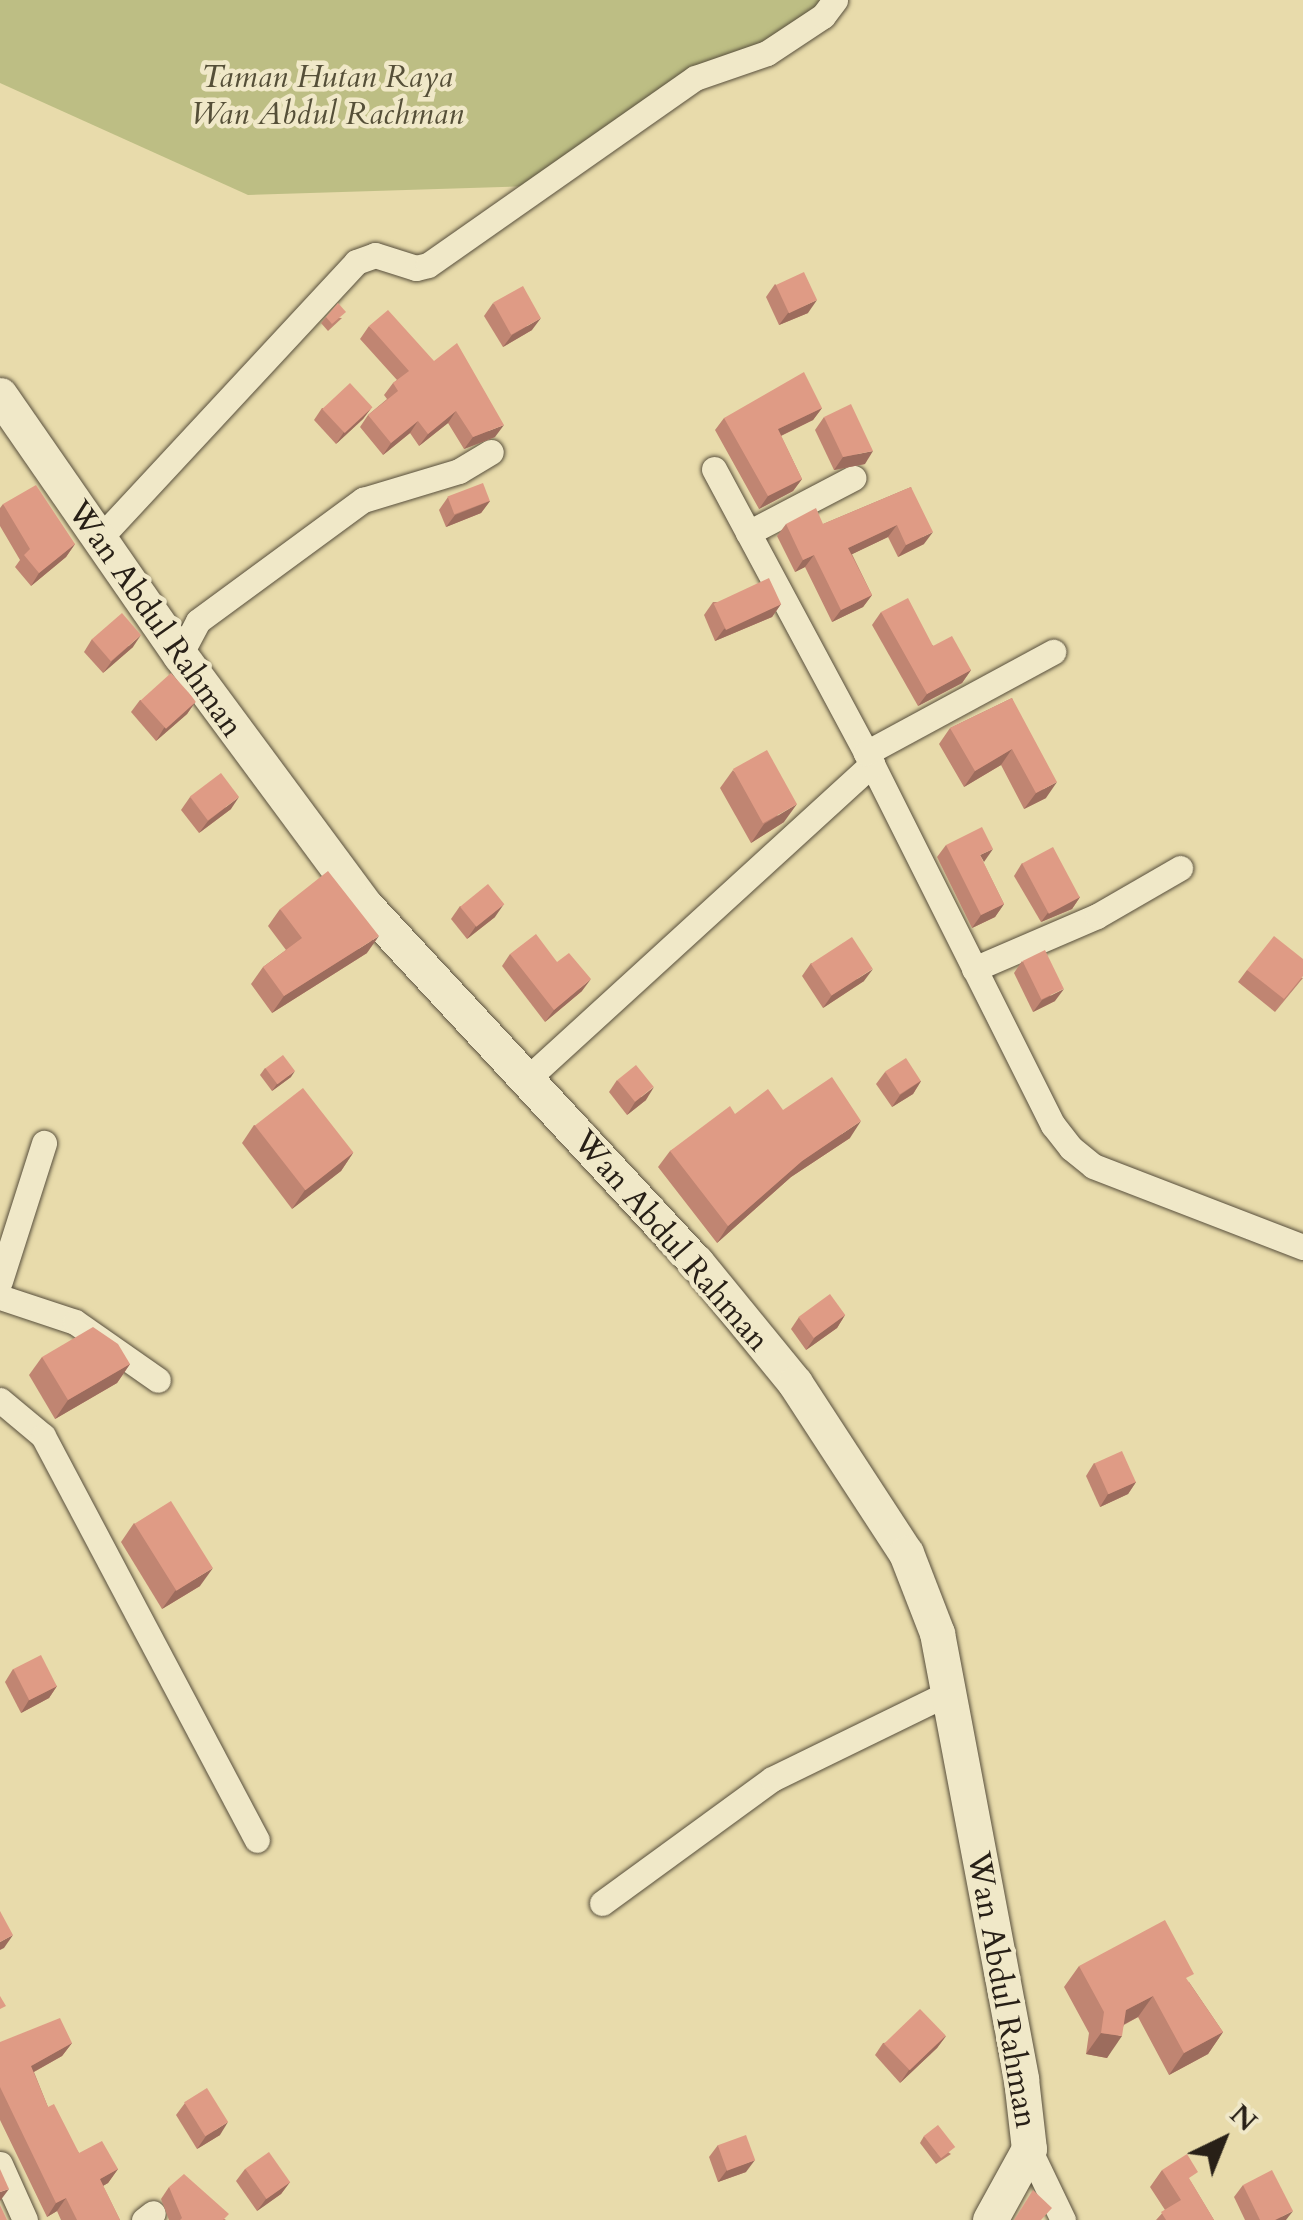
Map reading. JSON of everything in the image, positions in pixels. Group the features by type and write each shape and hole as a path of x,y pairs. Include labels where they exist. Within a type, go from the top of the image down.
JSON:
{"street":[{"path":"98,540 356,262 376,255 416,268 428,265 695,78 767,54 823,16 835,0"},
{"name":"Wan Abdul Rahman","path":"0,395 180,655 365,905 696,1262 795,1383 906,1553 937,1633 1029,2149 990,2220"},
{"path":"180,655 198,621 363,500 460,471 491,452"},
{"path":"714,469 1071,1148 1092,1166 1303,1247"},
{"path":"748,533 854,478"},
{"path":"526,1080 869,758 1053,652"},
{"path":"974,969 1097,916 1180,868"},
{"path":"0,1282 44,1143"},
{"path":"0,1297 75,1322 158,1380"},
{"path":"0,1400 43,1436 257,1840"},
{"path":"602,1903 772,1779 948,1693"},
{"path":"1029,2149 1063,2220"},
{"path":"1,2168 26,2220"}],"green space":[{"name":"Taman Hutan Raya Wan Abdul Rachman","path":"0,0 833,0 561,185 248,195 0,83"}],"building":[{"path":"804,272 817,300 789,313 776,285"},
{"path":"523,286 541,318 511,335 493,302"},
{"path":"338,303 346,312 332,324 326,317"},
{"path":"388,310 434,361 457,343 504,425 473,437 456,411 428,434 418,421 391,443 368,415 398,391 393,383 409,371 369,326"},
{"path":"804,372 822,408 778,429 802,479 768,496 724,418"},
{"path":"350,383 373,407 345,433 322,409"},
{"path":"851,404 873,451 843,457 824,417"},
{"path":"483,483 490,501 454,514 448,497"},
{"path":"36,485 75,544 39,573 24,555 30,549 3,504"},
{"path":"911,487 933,532 906,545 897,525 848,548 872,595 841,610 814,555 803,560 786,524 816,508 823,524"},
{"path":"769,578 781,604 726,630 714,604"},
{"path":"908,598 933,646 952,636 971,670 927,694 881,612"},
{"path":"122,613 141,635 111,661 92,639"},
{"path":"171,673 196,701 166,729 141,700"},
{"path":"1012,698 1057,782 1036,793 1012,749 975,771 950,728"},
{"path":"767,750 797,804 763,823 733,769"},
{"path":"221,773 239,797 208,820 190,796"},
{"path":"982,827 993,849 980,855 1004,904 981,915 946,845"},
{"path":"1053,847 1080,897 1049,914 1022,863"},
{"path":"328,871 379,936 284,996 263,967 302,938 280,909"},
{"path":"488,884 504,904 476,927 460,907"},
{"path":"536,934 557,962 569,953 591,979 554,1010 510,954"},
{"path":"1274,936 1303,959 1303,976 1284,999 1247,970"},
{"path":"852,937 873,969 832,996 811,964"},
{"path":"1045,950 1064,989 1041,1000 1023,961"},
{"path":"283,1055 295,1071 277,1084 265,1068"},
{"path":"906,1058 921,1081 900,1094 885,1072"},
{"path":"636,1065 654,1087 635,1102 617,1080"},
{"path":"832,1077 861,1121 802,1161 728,1226 670,1151 730,1106 735,1114 768,1089 783,1110"},
{"path":"303,1088 353,1153 305,1190 255,1126"},
{"path":"830,1294 845,1315 814,1338 798,1317"},
{"path":"93,1327 118,1344 130,1364 68,1400 42,1357"},
{"path":"1122,1451 1136,1482 1108,1494 1095,1463"},
{"path":"171,1501 213,1568 176,1591 135,1524"},
{"path":"41,1655 57,1686 29,1700 13,1669"},
{"path":"0,1911 13,1935 0,1942"},
{"path":"1165,1920 1194,1974 1186,1978 1223,2032 1184,2053 1153,1996 1126,2010 1122,2036 1101,2033 1104,2012 1079,1966"},
{"path":"920,2009 946,2036 910,2070 884,2044"},
{"path":"60,2018 72,2043 31,2066 48,2107 54,2104 79,2153 102,2141 118,2169 100,2179 120,2220 77,2220 66,2198 56,2203 0,2087 0,2042"},
{"path":"207,2088 228,2122 205,2136 184,2102"},
{"path":"938,2125 955,2147 941,2158 924,2136"},
{"path":"746,2135 755,2160 727,2171 718,2145"},
{"path":"269,2152 290,2182 266,2199 245,2169"},
{"path":"1187,2154 1198,2172 1189,2178 1214,2220 1166,2220 1161,2212 1181,2200 1162,2170"},
{"path":"0,2169 9,2189 0,2192"},
{"path":"1272,2170 1293,2211 1275,2220 1260,2220 1243,2185"},
{"path":"184,2174 229,2214 223,2220 180,2220 169,2187"},
{"path":"1033,2190 1052,2208 1041,2220 1014,2220"}]}
